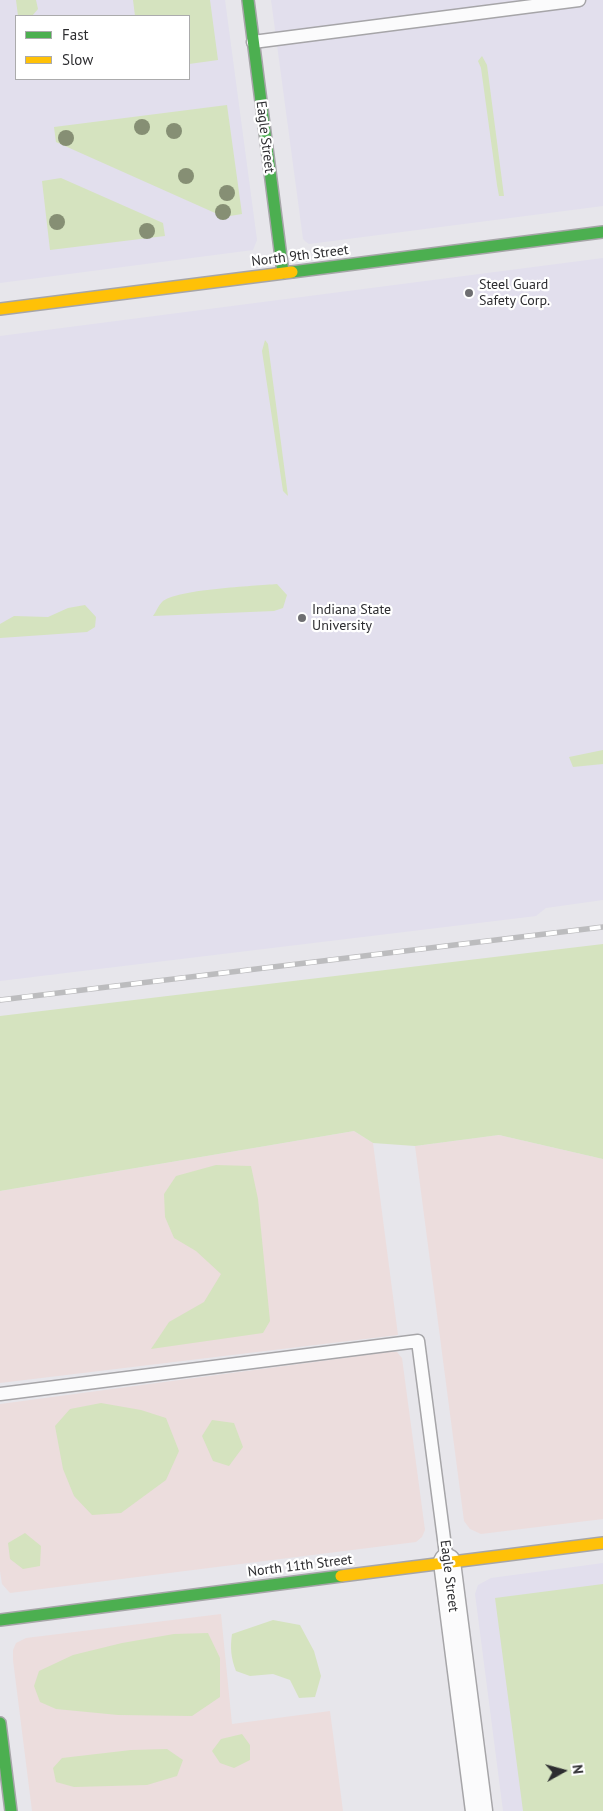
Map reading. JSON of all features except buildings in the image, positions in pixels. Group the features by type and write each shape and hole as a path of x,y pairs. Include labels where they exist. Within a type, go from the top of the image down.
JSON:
{"street":[{"name":"Eagle Street","path":"248,0 283,273"},
{"name":"North 9th Street","path":"0,309 603,232"},
{"name":"North 11th Street","path":"0,1620 603,1543"},
{"name":"Eagle Street","path":"447,1562 479,1811"},
{"path":"0,1722 11,1811"}],"lane":[{"path":"253,42 579,0"},
{"name":"Eagle Street","path":"0,1394 418,1341 447,1562"}],"shaded area":[{"path":"0,0 225,0 257,240 253,250 0,283"},
{"path":"271,0 603,0 603,206 309,244 303,239"},
{"name":"Indiana State University","path":"603,258 603,900 546,908 536,916 0,981 0,336"},
{"path":"354,1131 373,1143 398,1335 0,1383 0,1191"},
{"path":"499,1135 603,1159 603,1519 481,1534 470,1529 464,1521 415,1146"},
{"path":"397,1352 402,1358 425,1530 422,1537 416,1542 10,1593 2,1584 0,1571 0,1404"},
{"path":"603,1563 603,1811 503,1811 475,1594 478,1585 491,1578"},
{"path":"221,1614 232,1724 330,1711 343,1811 32,1811 13,1660 13,1650 16,1643 26,1638"}],"green space":[{"path":"16,0 36,0 38,9 33,15 18,15"},
{"path":"133,0 210,0 218,60 190,64 190,15 135,15"},
{"path":"482,56 487,65 504,196 499,196 497,185 481,68 478,61"},
{"path":"227,105 242,214 224,217 56,142 54,127"},
{"path":"61,178 163,223 165,236 50,250 42,181"},
{"path":"265,340 268,344 288,496 283,491 262,351"},
{"path":"277,584 287,595 283,608 274,611 153,616 162,602 183,594"},
{"path":"85,605 96,617 95,627 87,632 0,638 0,624 14,616 48,617 68,608"},
{"path":"603,750 603,764 573,767 569,757"},
{"path":"603,944 603,1159 499,1135 415,1146 373,1143 354,1131 0,1191 0,1016"},
{"path":"216,1165 251,1166 258,1199 270,1321 263,1333 151,1349 169,1322 204,1302 221,1274 196,1251 174,1238 165,1217 164,1194 176,1176"},
{"path":"101,1403 141,1410 166,1418 179,1451 166,1480 121,1513 92,1515 74,1496 63,1469 55,1426 70,1409"},
{"path":"212,1420 234,1423 243,1447 229,1466 213,1461 202,1436"},
{"path":"25,1533 41,1546 40,1566 23,1569 10,1559 8,1543"},
{"path":"603,1584 603,1811 523,1811 495,1598"},
{"path":"273,1620 300,1625 314,1651 321,1676 315,1697 299,1698 290,1680 273,1674 250,1676 236,1671 231,1653 232,1634"},
{"path":"208,1633 220,1658 220,1697 192,1716 118,1715 56,1709 40,1702 34,1686 39,1671 73,1655 122,1643 174,1634"},
{"path":"242,1734 250,1745 250,1760 234,1768 220,1763 212,1751 221,1739"},
{"path":"167,1749 183,1760 177,1776 147,1785 74,1787 56,1782 53,1768 62,1758 131,1750"}],"railway":[{"path":"0,1000 603,927"}],"traffic: fast":[{"path":"248,0 283,273"},
{"path":"292,272 603,232"},
{"path":"0,1620 341,1576"},
{"path":"0,1723 11,1811"}],"traffic: slow":[{"path":"0,309 292,272"},
{"path":"341,1576 603,1543"}],"place":[{"name":"Steel Guard Safety Corp.","path":"469,293"},
{"name":"Indiana State University","path":"302,618"}]}
